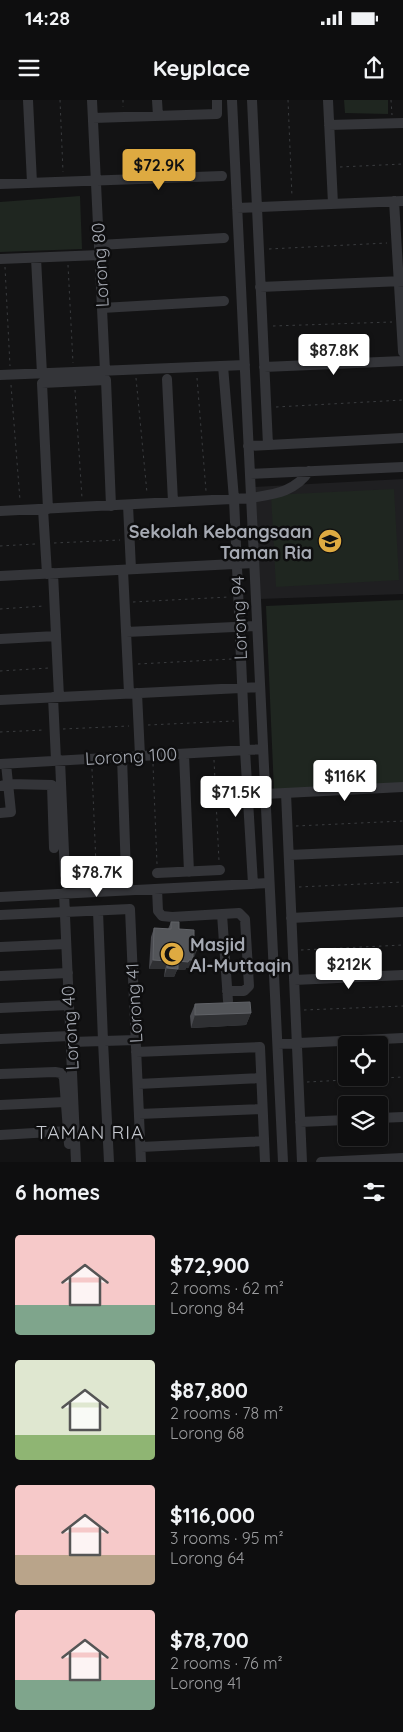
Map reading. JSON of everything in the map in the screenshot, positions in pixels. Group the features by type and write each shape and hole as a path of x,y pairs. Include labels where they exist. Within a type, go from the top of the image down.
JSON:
{"street":[{"path":"28,100 32,183"},
{"name":"Lorong 80","path":"92,100 111,506"},
{"path":"157,100 158,116"},
{"path":"93,118 217,114 216,100"},
{"path":"232,100 283,1162"},
{"path":"252,100 268,445"},
{"path":"328,100 333,204"},
{"path":"329,125 398,123"},
{"path":"0,184 222,176"},
{"path":"237,208 398,201 397,243 401,281 403,352"},
{"path":"2,259 36,258 224,238"},
{"path":"36,258 42,378 46,509 45,544 55,606 58,668 55,730 64,871 67,877 126,874 122,757"},
{"path":"260,287 401,281"},
{"path":"102,308 224,301"},
{"path":"264,367 403,361"},
{"path":"5,375 42,378 106,375 135,370 245,365"},
{"name":"Lorong 94","path":"224,366 236,534 253,884"},
{"path":"167,379 173,502"},
{"path":"248,446 403,438"},
{"path":"250,474 403,467"},
{"path":"0,511 251,498 289,489 298,484 309,471"},
{"path":"128,505 129,539 125,602 126,632 128,664 139,725 140,756"},
{"path":"0,576 254,563"},
{"path":"126,632 257,626"},
{"path":"0,639 56,636"},
{"path":"0,700 260,687"},
{"name":"Lorong 100","path":"3,764 263,750"},
{"path":"184,754 189,872"},
{"path":"0,814 11,812 3,764"},
{"path":"5,785 52,785 54,848"},
{"path":"265,794 403,787"},
{"path":"286,793 302,1162"},
{"path":"289,855 403,850"},
{"path":"157,873 220,870"},
{"path":"0,896 269,883"},
{"path":"157,889 158,911 162,916 239,913 245,919 249,986 244,990 227,996 222,914"},
{"name":"Lorong 40","path":"64,893 76,1162"},
{"name":"Lorong 41","path":"0,915 130,909 141,1162"},
{"path":"98,911 110,1162"},
{"path":"291,918 403,912"},
{"path":"0,947 66,944"},
{"path":"0,976 68,974"},
{"path":"294,980 403,975"},
{"path":"0,1008 69,1005"},
{"path":"278,1044 403,1038"},
{"path":"0,1039 136,1040"},
{"path":"136,1052 260,1047 265,1162"},
{"path":"0,1074 61,1073 64,1078 70,1162"},
{"path":"138,1084 261,1078"},
{"path":"0,1104 65,1102"},
{"path":"139,1114 262,1109"},
{"path":"388,1118 403,1117"},
{"path":"300,1122 338,1120"},
{"path":"0,1134 68,1131"},
{"path":"141,1147 264,1141"},
{"path":"321,1162 403,1158"}],"path":[{"path":"60,100 64,182"},
{"path":"288,100 293,206"},
{"path":"392,100 398,123"},
{"path":"331,168 403,164"},
{"path":"259,249 397,243"},
{"path":"2,259 5,375 21,510"},
{"path":"262,326 401,321"},
{"path":"196,367 207,501"},
{"path":"135,370 148,504"},
{"path":"266,407 403,400"},
{"path":"0,546 236,534"},
{"path":"125,602 238,597"},
{"path":"0,609 55,606"},
{"path":"128,664 241,658"},
{"path":"0,671 58,668"},
{"path":"0,732 244,720"},
{"path":"214,752 220,870"},
{"path":"153,755 157,873"},
{"path":"91,758 96,876"},
{"path":"287,826 403,821"},
{"path":"290,888 403,882"},
{"path":"293,951 403,945"},
{"path":"296,1010 403,1006"},
{"path":"299,1082 403,1078"}],"shaded area":[{"path":"344,100 388,100 388,114 345,113"},
{"path":"80,196 82,249 0,252 0,202"},
{"name":"Sekolah Kebangsaan Taman Ria","path":"403,479 403,594 259,599 254,487"},
{"name":"Sekolah Kebangsaan Taman Ria","path":"394,489 399,580 276,587 271,495"},
{"path":"403,600 403,783 274,791 266,606"}],"building":[{"name":"Masjid Al-Muttaqin","path":"171,922 179,922 179,929 194,930 194,942 198,942 197,950 193,949 193,960 188,962 178,961 178,969 167,968 168,961 153,960 154,928 171,929"},
{"path":"250,1002 251,1013 195,1015 195,1004"}],"place":[{"name":"Sekolah Kebangsaan Taman Ria","path":"330,541"},
{"name":"Masjid Al-Muttaqin","path":"172,954"}],"district":[{"name":"TAMAN RIA","path":"90,1132"}]}
